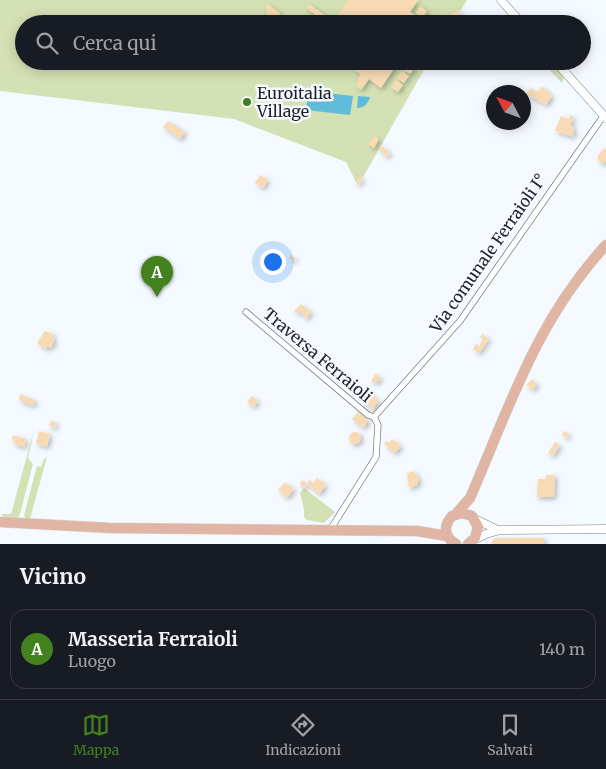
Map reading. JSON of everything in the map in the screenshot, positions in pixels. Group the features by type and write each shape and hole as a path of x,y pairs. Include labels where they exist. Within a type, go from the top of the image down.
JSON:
{"main road":[{"path":"469,543 478,531 468,508 470,498 536,343 564,298 606,245"},
{"path":"451,541 446,524 470,498"},
{"path":"0,522 110,528 417,530 434,527 453,516 466,513 473,518"},
{"path":"417,530 451,541"}],"street":[{"path":"501,0 514,15"},
{"path":"563,70 605,117"},
{"name":"Via comunale Ferraioli I°","path":"374,416 460,321 605,117"},
{"name":"Traversa Ferraioli","path":"246,312 368,415 374,416"},
{"path":"330,530 376,457 378,426 374,416"},
{"path":"473,518 500,530"},
{"path":"469,543 486,534 500,530 606,529"}],"green space":[{"name":"Euroitalia Village","path":"0,0 467,0 458,15 15,15 15,70 424,70 358,186 346,162 234,119 0,91"},
{"path":"550,70 557,70 564,77 562,83"},
{"path":"34,430 28,458 33,464 20,514 18,518 3,517 2,514 11,514"},
{"path":"47,457 30,519 26,519 24,515 37,466 41,467 44,459"},
{"path":"304,488 335,512 324,523 307,520 304,517 300,493"}],"water":[{"path":"308,91 353,96 350,115 306,110"},
{"path":"358,96 370,97 365,105 357,108"}],"building":[{"path":"348,0 418,0 410,12 415,15 337,15"},
{"path":"266,3 280,13 279,15 267,15"},
{"path":"309,4 325,15 316,15 306,8"},
{"path":"420,6 427,11 424,15 416,13"},
{"path":"462,8 458,15 450,15"},
{"path":"354,70 393,70 381,88 369,79 361,90 356,86 360,74"},
{"path":"404,70 413,70 410,74"},
{"path":"402,71 409,76 404,83 397,78"},
{"path":"396,80 403,85 398,92 391,87"},
{"path":"542,86 552,96 546,105 531,97 531,88 537,92"},
{"path":"570,115 574,117 570,125 574,127 573,137 555,131 561,116 569,119"},
{"path":"168,121 185,132 180,139 163,127"},
{"path":"374,136 379,139 374,148 368,144"},
{"path":"382,146 390,153 387,157 379,150"},
{"path":"604,148 606,150 606,161 602,165 597,157"},
{"path":"260,175 268,180 263,188 255,183"},
{"path":"359,176 363,178 358,186 356,181"},
{"path":"291,255 296,259 294,262 289,258"},
{"path":"301,304 311,312 306,319 300,311 297,314 294,311"},
{"path":"45,331 53,334 52,337 55,338 51,348 47,346 46,349 37,343"},
{"path":"482,334 489,339 479,353 473,349 476,344 479,346 483,340 480,337"},
{"path":"376,373 381,379 375,383 371,381"},
{"path":"532,379 537,385 533,390 526,385"},
{"path":"370,393 379,401 372,410 363,402"},
{"path":"20,394 35,400 33,406 19,400"},
{"path":"252,396 258,401 254,407 247,402"},
{"path":"358,412 368,420 364,428 352,419"},
{"path":"51,421 56,422 55,428 49,426"},
{"path":"39,431 50,434 47,447 36,443"},
{"path":"564,431 569,434 567,438 562,435"},
{"path":"355,432 361,438 355,444 349,438"},
{"path":"13,435 26,439 24,447 14,444 15,441 12,440"},
{"path":"392,439 401,446 395,453 384,444 386,441 389,443"},
{"path":"555,442 560,445 553,456 548,453"},
{"path":"414,471 419,479 417,485 409,488 407,473"},
{"path":"546,475 555,475 554,497 537,497 538,479 546,479"},
{"path":"317,478 326,485 319,494 307,483 310,480 313,483"},
{"path":"302,480 307,484 304,488 300,484"},
{"path":"285,482 294,489 287,498 278,490"},
{"path":"494,538 544,538 544,544 491,544"}],"place":[{"name":"Euroitalia Village","path":"247,102"},
{"name":"Masseria Ferraioli","path":"157,297"}]}
